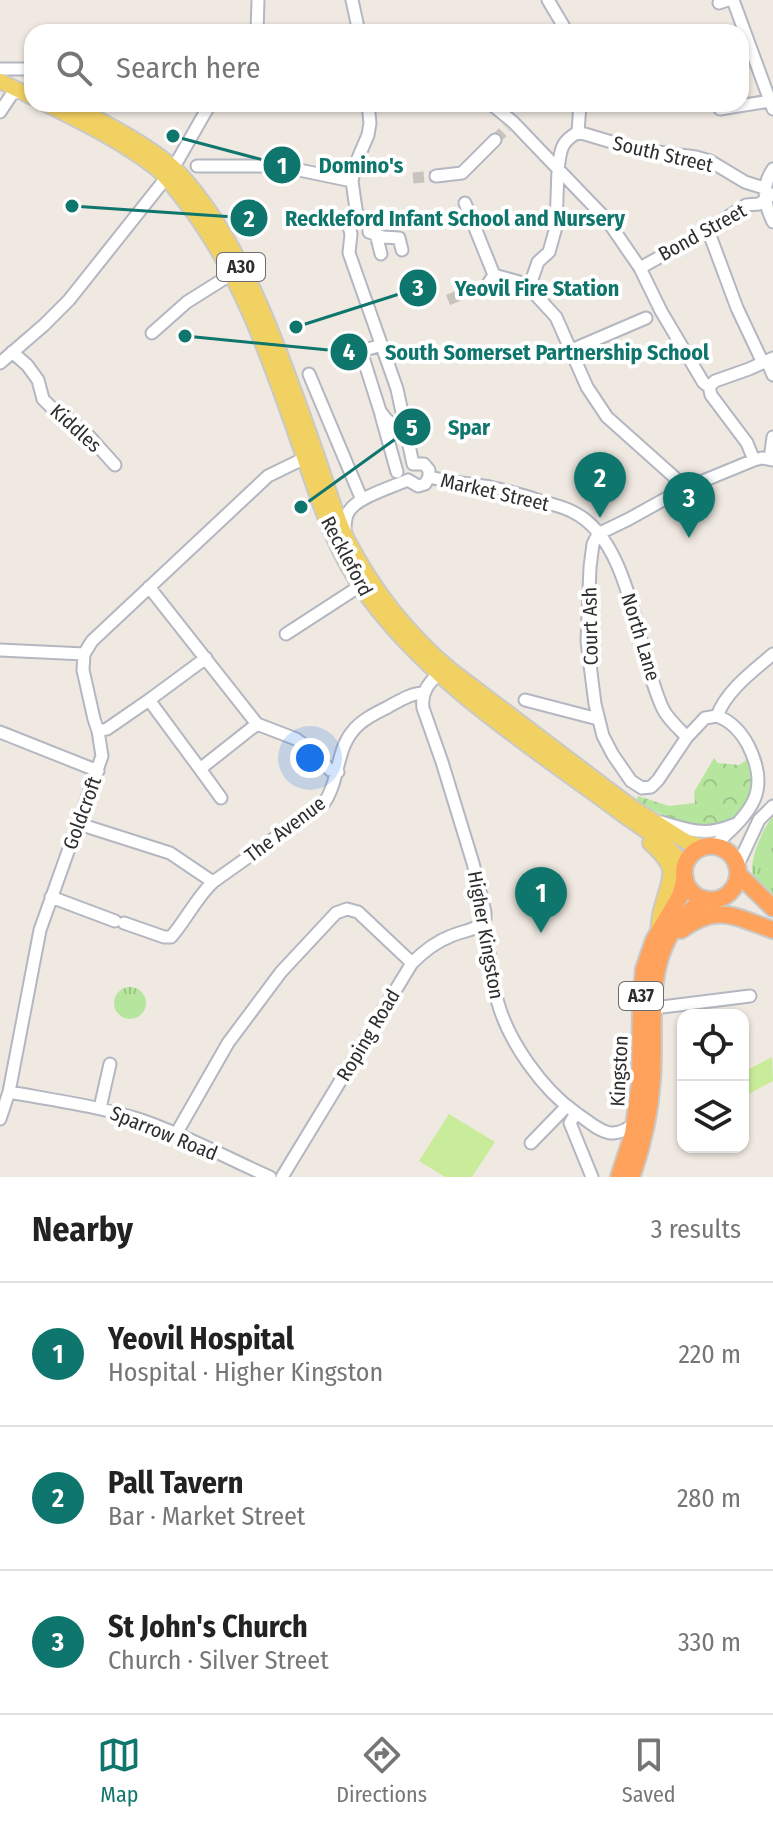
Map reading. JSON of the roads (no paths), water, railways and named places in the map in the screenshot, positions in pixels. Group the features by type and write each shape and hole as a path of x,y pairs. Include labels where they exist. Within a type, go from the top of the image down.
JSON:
{"highway":[{"path":"773,908 738,870 729,853 709,847 688,859 685,875 694,894 747,911 773,929"},
{"path":"713,898 730,892 738,870"},
{"name":"Kingston","path":"631,1177 650,1105 656,972 663,937 685,875"},
{"name":"Kingston","path":"619,1177 635,1123 641,1067 641,989 647,960 678,922 713,898"},
{"path":"663,937 695,920 717,914 737,916 773,929"}],"main road":[{"path":"0,70 24,88"},
{"path":"0,81 24,90"},
{"name":"Reckleford","path":"75,112 147,148 200,220 254,324 334,540 360,586 396,632 438,674 667,846 685,875"},
{"name":"Reckleford","path":"165,171 181,176 210,213 250,284 346,536 389,607 424,647 494,704 649,819 687,842 709,847"},
{"path":"619,812 662,855 670,869 670,883 660,910 663,937"}],"street":[{"path":"257,24 258,0"},
{"path":"352,0 357,24"},
{"path":"548,0 562,24"},
{"path":"727,1 737,24"},
{"path":"749,53 771,105 749,107"},
{"path":"0,70 24,69"},
{"path":"0,112 12,94 24,92"},
{"path":"4,357 69,300 165,171 178,160 205,112"},
{"path":"357,216 352,181 368,135 369,112"},
{"path":"498,112 607,220 640,268 654,314 709,387 711,395 747,443 754,460"},
{"path":"579,112 578,132 567,139 562,149 558,169 556,227 549,252 538,262 530,285 556,317 587,387 607,417 682,484 681,490"},
{"name":"South Street","path":"578,132 635,149 710,161 767,194"},
{"path":"436,176 463,179 495,140"},
{"path":"197,166 280,166 352,181"},
{"path":"773,169 767,194 773,222"},
{"path":"745,182 749,192 746,205"},
{"name":"Bond Street","path":"640,268 746,205 759,204 767,194"},
{"path":"465,203 491,279"},
{"path":"381,254 369,222 357,216 348,223 351,234 349,253 397,389 413,464"},
{"path":"708,230 737,308 773,375"},
{"path":"351,234 360,238 373,233 399,238 402,250"},
{"path":"152,333 187,302 230,275"},
{"path":"476,289 491,279 530,285"},
{"path":"569,351 654,314"},
{"path":"382,345 361,351 397,472"},
{"name":"Kiddles","path":"4,357 27,365 38,380 43,399 74,422 115,465"},
{"path":"709,387 715,381 768,361"},
{"path":"309,374 358,502"},
{"path":"380,411 406,435"},
{"path":"598,534 681,490 754,460 772,459 773,437"},
{"path":"0,650 84,654 92,641 268,476 305,458"},
{"path":"420,463 427,467 429,477 425,484 418,486 408,480 406,472 413,464 420,463"},
{"name":"Market Street","path":"429,477 507,491 571,511 581,516 598,534"},
{"path":"346,536 347,512 358,502 408,480"},
{"path":"330,493 340,501 358,502"},
{"name":"Court Ash","path":"598,534 591,555 587,641 603,736 631,781 642,788 651,787 658,780 687,737"},
{"name":"North Lane","path":"598,534 615,558 626,587 664,712 687,737"},
{"path":"286,634 360,586"},
{"path":"149,587 257,724 296,739 330,770 338,772"},
{"name":"Goldcroft","path":"0,1119 9,1092 40,930 102,756 83,670 84,654"},
{"path":"717,716 721,704 773,654"},
{"path":"98,731 107,729 206,658"},
{"path":"424,693 438,674"},
{"name":"The Avenue","path":"51,897 171,937 213,882 324,803 331,793 344,747 354,729 373,714 424,693"},
{"name":"Higher Kingston","path":"424,693 423,708 477,877 485,912 482,924 497,1001 508,1032 545,1085 571,1110 611,1134 635,1123"},
{"path":"149,700 221,798"},
{"path":"525,700 598,719"},
{"path":"687,737 705,718 717,716 727,720 744,738 761,773 756,801 740,822 709,847"},
{"path":"200,769 257,724"},
{"path":"0,732 98,771"},
{"path":"738,870 753,830 773,806"},
{"name":"Reckleford","path":"649,819 701,832 717,831 740,822"},
{"path":"79,824 170,853 213,882"},
{"path":"176,1134 228,1043 281,972 336,913 347,909 358,912 412,963"},
{"name":"Roping Road","path":"282,1177 412,963 433,945 482,924"},
{"path":"654,1008 750,996"},
{"path":"100,1108 110,1064"},
{"name":"Sparrow Road","path":"9,1092 100,1108 142,1120 270,1177"},
{"path":"531,1143 571,1110"},
{"path":"571,1110 570,1123 592,1177"}],"tunnel":[{"path":"495,140 507,128"},
{"path":"413,178 436,176"},
{"path":"448,300 476,289"}],"place":[{"name":"Domino's","path":"173,136"},
{"name":"Reckleford Infant School and Nursery","path":"72,206"},
{"name":"Yeovil Fire Station","path":"296,327"},
{"name":"South Somerset Partnership School","path":"185,336"},
{"name":"Spar","path":"301,507"},
{"name":"Pall Tavern","path":"600,518"},
{"name":"St John's Church","path":"689,538"},
{"name":"Yeovil Hospital","path":"541,933"}]}
